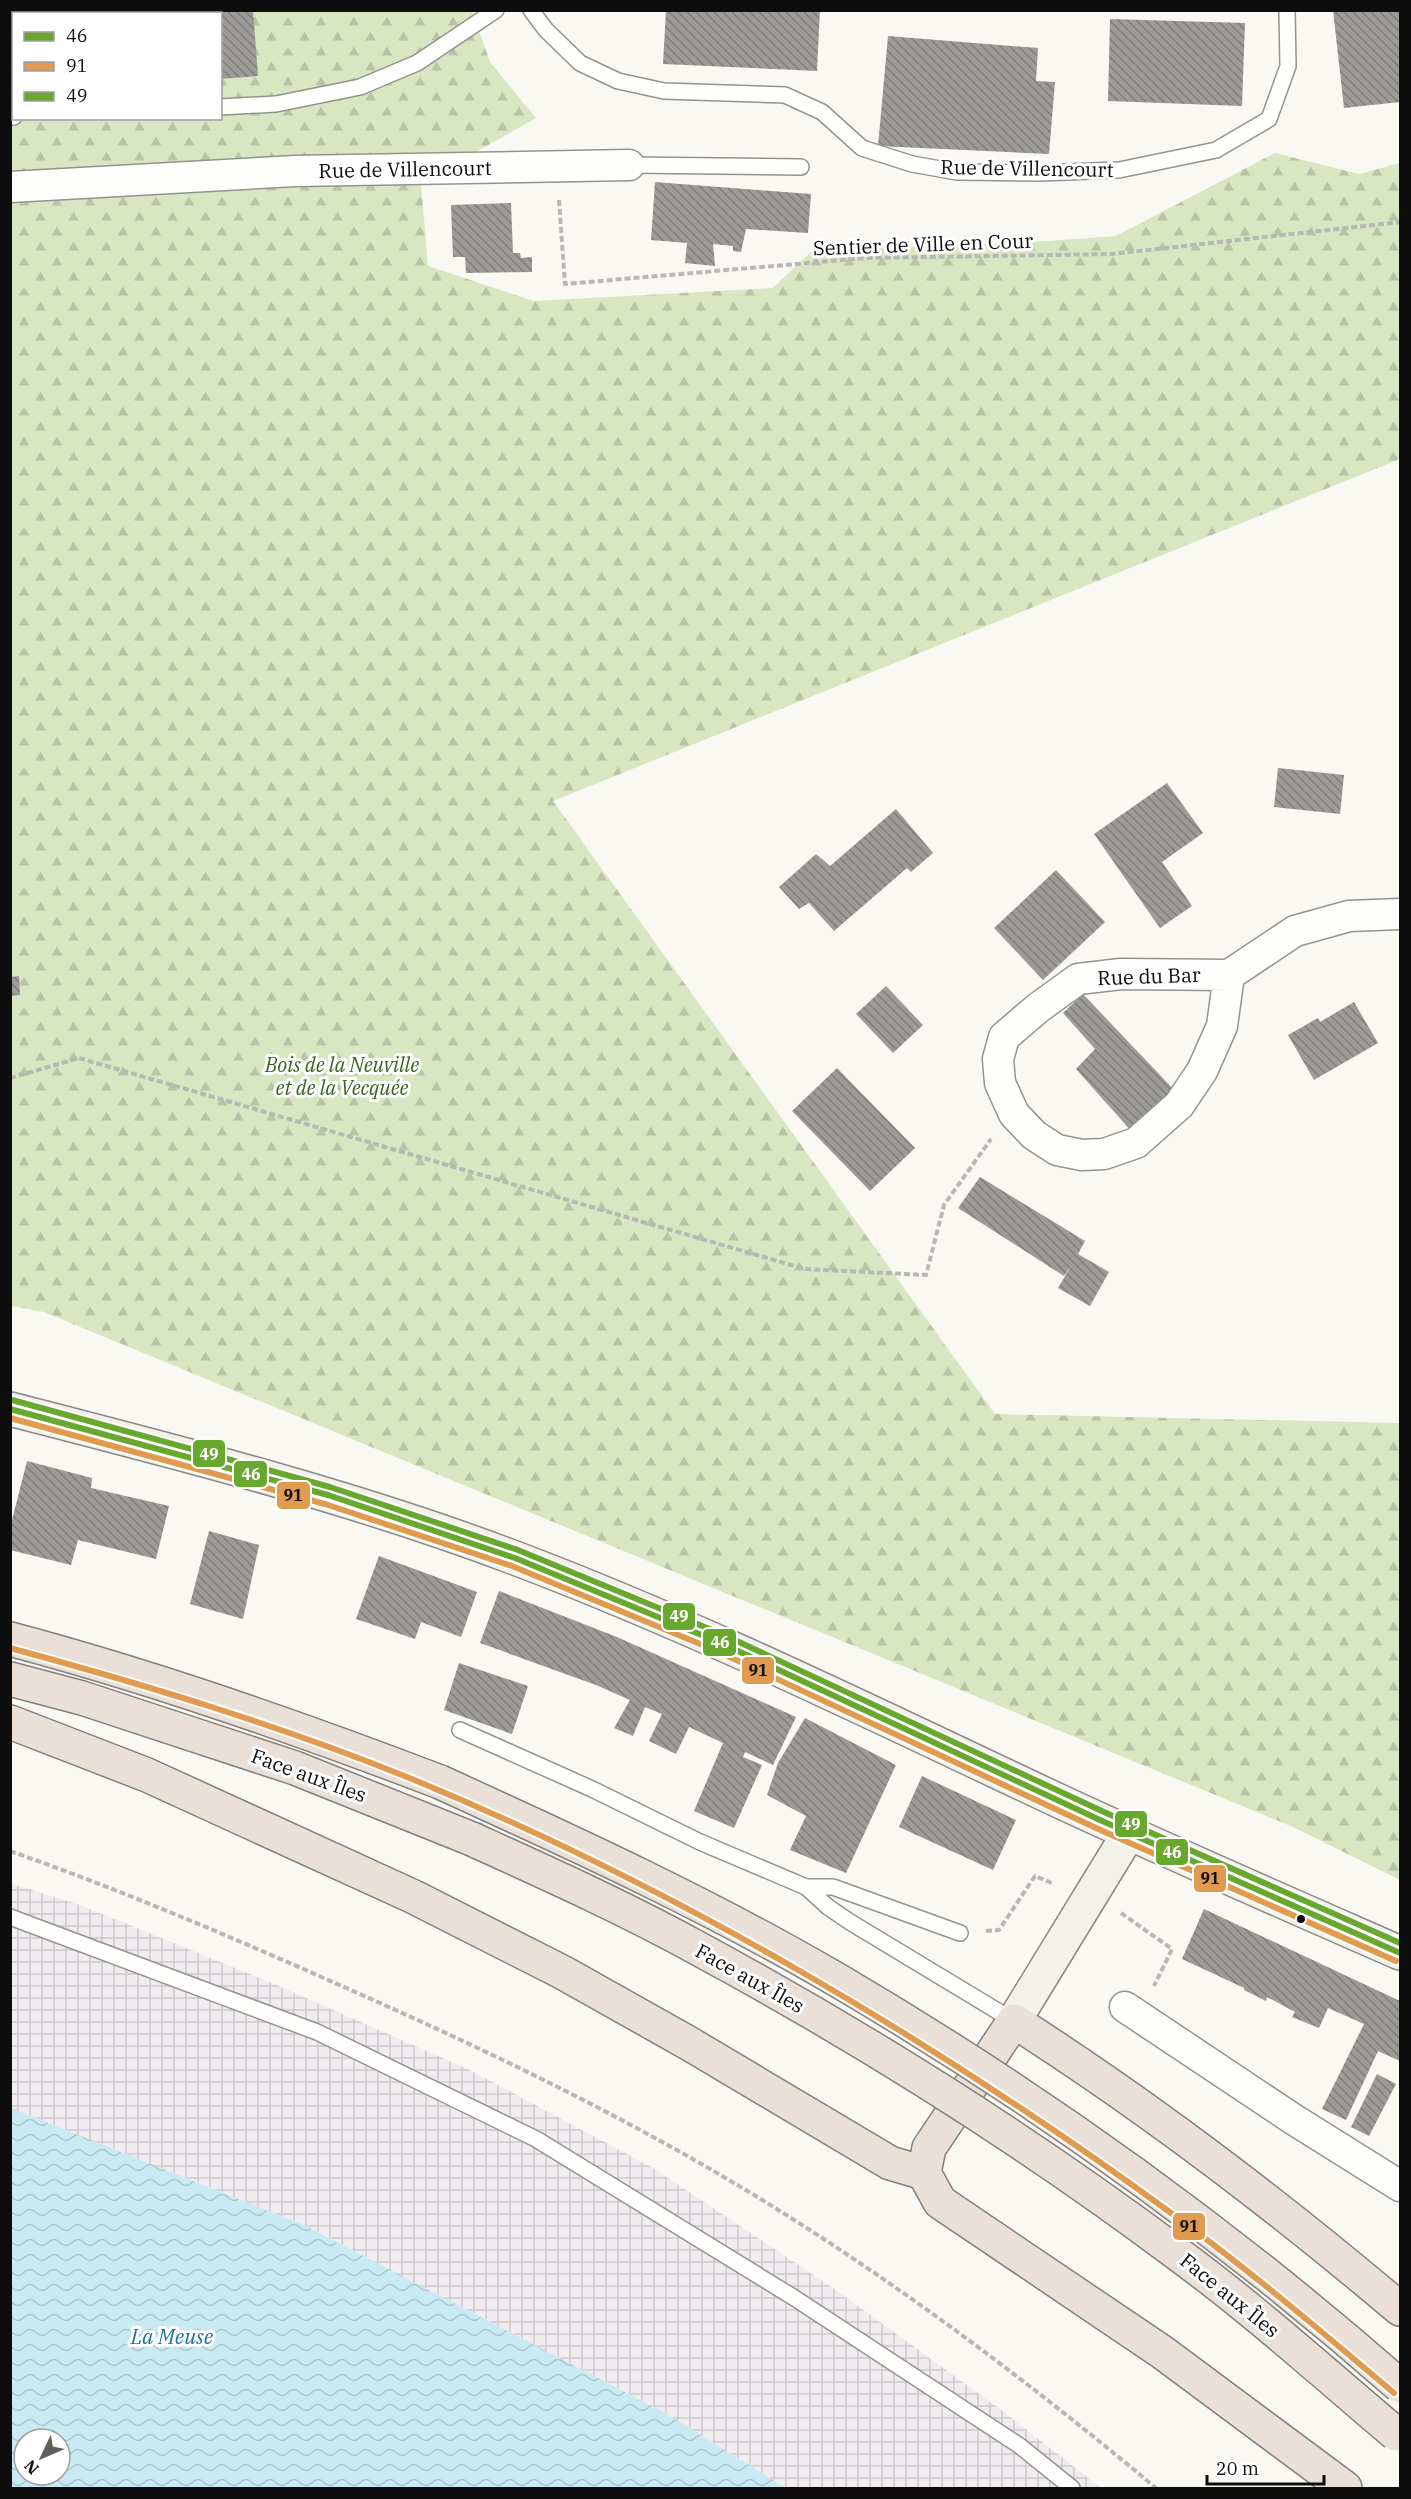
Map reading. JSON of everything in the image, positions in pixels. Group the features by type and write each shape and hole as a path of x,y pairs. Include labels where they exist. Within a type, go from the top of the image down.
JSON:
{"highway":[{"name":"Face aux Îles","path":"10,1639 95,1661 299,1728 440,1782 590,1850 771,1943 917,2028 1062,2124 1189,2214 1284,2288 1401,2386"},
{"name":"Face aux Îles","path":"10,1678 82,1698 294,1768 472,1839 568,1883 701,1950 880,2053 1058,2167 1197,2268 1280,2335 1398,2437"},
{"path":"10,1722 147,1775 414,1897 562,1972 690,2044 890,2163 924,2173"},
{"path":"1345,2488 1162,2352 940,2202 924,2173 929,2148 1014,2021 1094,2073 1196,2145 1306,2230 1401,2309"}],"main road":[{"path":"10,1409 300,1487 517,1559 728,1647 1130,1833 1401,1953"},
{"path":"1014,2021 1130,1833"}],"street":[{"name":"Rue de Villencourt","path":"10,187 295,171 629,165"},
{"name":"Rue du Bar","path":"1229,975 1222,1026 1202,1071 1179,1105 1136,1143 1104,1154 1073,1154 1057,1150 1034,1135 1014,1114 1000,1083 998,1059 1004,1036 1078,979 1122,974 1229,975 1295,931 1349,916 1401,914"},
{"path":"1125,2007 1293,2120 1401,2186"}],"lane":[{"path":"222,106 276,105 360,87 417,63 496,10"},
{"name":"Rue de Villencourt","path":"531,10 546,30 580,63 618,81 664,91 785,95 822,112 862,148 912,164 957,172 1040,173 1119,170 1216,150 1269,119 1288,66 1287,10"},
{"name":"Rue de Villencourt","path":"629,165 801,167"},
{"path":"460,1730 592,1789 700,1842 806,1887 828,1907 850,1922 1014,2021"},
{"path":"806,1887 833,1887 960,1933"},
{"path":"10,1917 317,2032 536,2139 793,2297 1020,2446 1072,2488"}],"path":[{"name":"Sentier de Ville en Cour","path":"557,166 565,285 866,258 1112,254 1401,222"},
{"path":"10,1078 79,1058 805,1269 926,1275 944,1205 986,1145 1014,1114"},
{"path":"10,1851 67,1871 291,1964 474,2046 619,2119 771,2206 912,2299 1085,2429 1156,2488"}],"shaded area":[{"path":"10,1883 80,1905 272,1983 470,2070 653,2168 833,2288 1000,2409 1101,2488 786,2488 664,2412 304,2225 11,2108"}],"green space":[{"name":"Bois de la Neuville et de la Vecquée","path":"10,11 472,11 490,62 536,118 421,183 428,266 534,301 773,288 813,250 1020,243 1116,236 1275,153 1359,174 1400,163 1400,459 553,801 995,1414 1400,1423 1400,1880 1293,1827 44,1312 11,1306"}],"water":[{"name":"La Meuse","path":"11,2108 304,2225 664,2412 786,2488 11,2488"}],"building":[{"path":"167,10 253,10 258,76 222,79 222,12 168,12"},
{"path":"666,10 820,10 817,71 663,64"},
{"path":"1333,10 1400,10 1400,102 1344,108"},
{"path":"1110,19 1245,23 1242,106 1108,101"},
{"path":"888,36 1038,48 1036,81 1055,82 1049,154 878,146"},
{"path":"655,182 811,194 808,233 746,229 741,252 733,251 733,246 713,244 715,266 685,263 687,243 651,240"},
{"path":"511,203 513,253 520,253 521,258 532,257 532,272 466,273 465,257 453,257 451,205"},
{"path":"1278,768 1344,775 1340,814 1274,807"},
{"path":"1167,783 1203,833 1162,862 1192,906 1160,928 1094,834"},
{"path":"896,809 933,853 911,872 907,868 834,931 809,903 799,909 779,887 816,854 830,866"},
{"path":"1056,870 1105,922 1043,980 994,928"},
{"path":"19,976 20,995 10,996 10,977"},
{"path":"886,986 923,1025 893,1053 856,1014"},
{"path":"1083,994 1177,1093 1133,1133 1076,1069 1095,1049 1063,1013"},
{"path":"1354,1002 1378,1043 1314,1080 1288,1035 1318,1018 1320,1022"},
{"path":"837,1068 915,1148 870,1191 792,1111"},
{"path":"980,1177 1085,1241 1078,1254 1109,1272 1090,1306 1058,1288 1071,1266 1064,1276 958,1208"},
{"path":"27,1461 92,1478 91,1488 169,1506 156,1559 78,1540 71,1565 10,1550 10,1528"},
{"path":"209,1531 259,1545 243,1619 190,1604"},
{"path":"379,1556 477,1592 461,1637 421,1622 415,1639 356,1619"},
{"path":"499,1591 617,1637 796,1717 773,1765 745,1752 743,1757 762,1765 734,1828 694,1811 723,1743 689,1727 676,1754 649,1741 662,1714 645,1707 633,1736 614,1728 630,1700 596,1685 480,1643"},
{"path":"459,1663 528,1686 512,1734 444,1710"},
{"path":"805,1718 896,1765 846,1873 790,1850 806,1816 767,1795 778,1763"},
{"path":"922,1776 1016,1820 993,1870 899,1827"},
{"path":"1204,1909 1400,2001 1400,2061 1378,2051 1346,2120 1322,2109 1364,2024 1328,2008 1319,2028 1292,2017 1295,2012 1267,1997 1266,2001 1182,1959"},
{"path":"1377,2074 1396,2084 1369,2136 1351,2127"}],"transit line":[{"name":"49","path":"12,1400 330,1487 518,1550 724,1635 1104,1812 1400,1943"},
{"name":"46","path":"10,1409 328,1495 515,1558 721,1643 1100,1820 1400,1953"},
{"name":"91","path":"10,1418 325,1504 512,1566 717,1651 1096,1828 1396,1961"},
{"name":"91","path":"10,1648 264,1724 412,1779 512,1822 708,1920 899,2030 1082,2150 1228,2256 1394,2393"}]}
